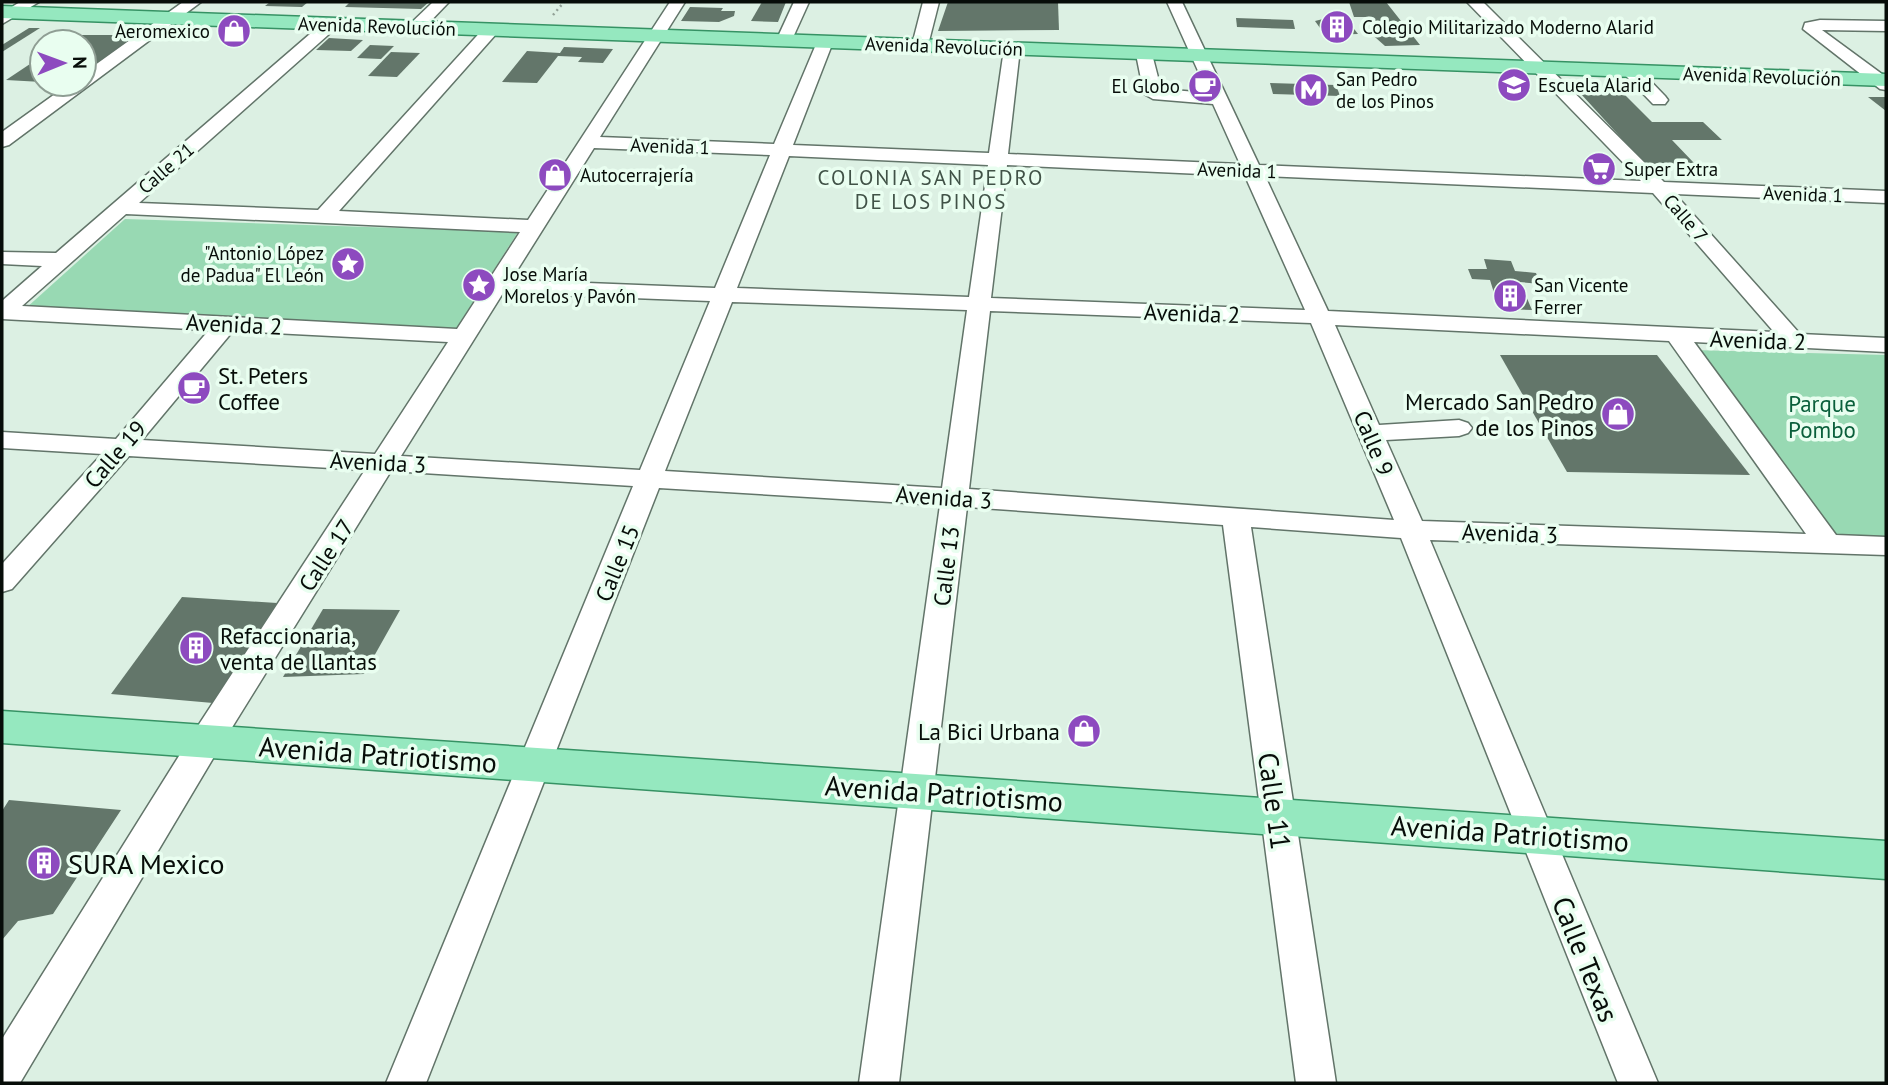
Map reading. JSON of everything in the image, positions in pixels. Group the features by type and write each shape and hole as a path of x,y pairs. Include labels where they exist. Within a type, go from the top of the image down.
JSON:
{"main road":[{"name":"Avenida Revolución","path":"5,15 170,18 1884,81"},
{"name":"Avenida Patriotismo","path":"2,727 1886,860"}],"street":[{"path":"5,15 31,2"},
{"path":"98,71 193,2"},
{"path":"416,27 441,2"},
{"name":"Calle 17","path":"2,1075 206,741 677,2"},
{"path":"784,41 802,2"},
{"path":"920,46 931,2"},
{"name":"Calle 9","path":"1175,2 1320,317 1412,530 1536,835"},
{"name":"Calle 7","path":"1475,2 1659,188 1795,342"},
{"name":"Calle 21","path":"2,312 331,24"},
{"path":"1884,81 1811,29 1811,26 1886,26"},
{"path":"323,217 491,30"},
{"name":"Calle 15","path":"406,1083 651,480 825,42"},
{"name":"Calle 13","path":"879,1083 1012,49"},
{"path":"1144,54 1153,94 1219,99"},
{"path":"1632,72 1659,100"},
{"path":"2,141 61,98"},
{"name":"Avenida 1","path":"587,142 1886,197"},
{"path":"121,208 534,226"},
{"path":"2,257 61,260"},
{"name":"Avenida 2","path":"497,286 1320,317 1486,327 1501,337 1528,343 1795,342 1886,345"},
{"name":"Avenida 2","path":"2,312 466,336"},
{"name":"Calle 19","path":"2,582 122,448 226,324"},
{"path":"1681,342 1826,542"},
{"path":"1370,433 1460,428"},
{"name":"Avenida 3","path":"2,440 955,497 1412,530 1886,546"},
{"name":"Calle 11","path":"1236,518 1316,1083"},
{"name":"Calle Texas","path":"1536,835 1638,1083"}],"green space":[{"path":"125,219 518,232 449,340 15,318"},
{"name":"Parque Pombo","path":"1693,350 1886,355 1886,540 1835,538"}],"building":[{"path":"270,2 308,2 302,7 265,6"},
{"path":"350,2 429,2 421,9 345,7"},
{"path":"762,2 786,2 778,22 751,21"},
{"path":"948,2 1058,2 1059,30 938,31"},
{"path":"1349,2 1386,2 1420,45 1385,46 1367,30 1379,26 1370,17 1354,17"},
{"path":"690,7 735,11 734,16 719,22 681,21"},
{"path":"1236,18 1293,20 1295,29 1237,27"},
{"name":"Colegio Militarizado Moderno Alarid","path":"1327,18 1348,21 1358,34 1325,35 1315,21"},
{"path":"28,29 28,36 2,52 2,45"},
{"path":"98,35 137,35 98,66"},
{"path":"329,38 363,40 351,51 316,50"},
{"path":"370,45 394,46 381,59 357,58"},
{"path":"564,47 613,49 603,63 578,62 582,57 558,56 537,83 502,82 527,51 560,53"},
{"path":"391,52 420,53 397,77 368,76"},
{"path":"28,65 28,81 6,80"},
{"path":"1270,83 1336,85 1340,96 1273,94"},
{"path":"1623,93 1652,122 1703,122 1722,140 1672,140 1694,163 1645,164 1581,94"},
{"path":"1868,97 1886,97 1886,111"},
{"name":"San Vicente Ferrer","path":"1484,259 1511,261 1515,271 1536,273 1540,284 1520,282 1532,310 1499,309 1490,280 1472,279 1468,269 1487,269"},
{"name":"Mercado San Pedro de los Pinos","path":"1500,355 1657,355 1750,475 1567,472"},
{"name":"Refaccionaria, venta de llantas","path":"182,597 277,603 213,703 111,694"},
{"path":"323,609 400,610 364,674 283,677"},
{"name":"SURA Mexico","path":"9,800 121,810 53,914 18,921 2,940 2,811"}],"place":[{"name":"Colegio Militarizado Moderno Alarid","path":"1337,27"},
{"name":"Aeromexico","path":"234,31"},
{"name":"Escuela Alarid","path":"1514,85"},
{"name":"El Globo","path":"1205,86"},
{"name":"San Pedro de los Pinos","path":"1311,90"},
{"name":"Super Extra","path":"1599,169"},
{"name":"Autocerrajería","path":"555,175"},
{"name":"\"Antonio López de Padua\" El León","path":"348,264"},
{"name":"Jose María Morelos y Pavón","path":"479,285"},
{"name":"San Vicente Ferrer","path":"1510,296"},
{"name":"St. Peters Coffee","path":"194,388"},
{"name":"Mercado San Pedro de los Pinos","path":"1618,414"},
{"name":"Refaccionaria, venta de llantas","path":"196,648"},
{"name":"La Bici Urbana","path":"1084,731"},
{"name":"SURA Mexico","path":"44,863"}],"district":[{"name":"COLONIA SAN PEDRO DE LOS PINOS","path":"931,189"}]}
